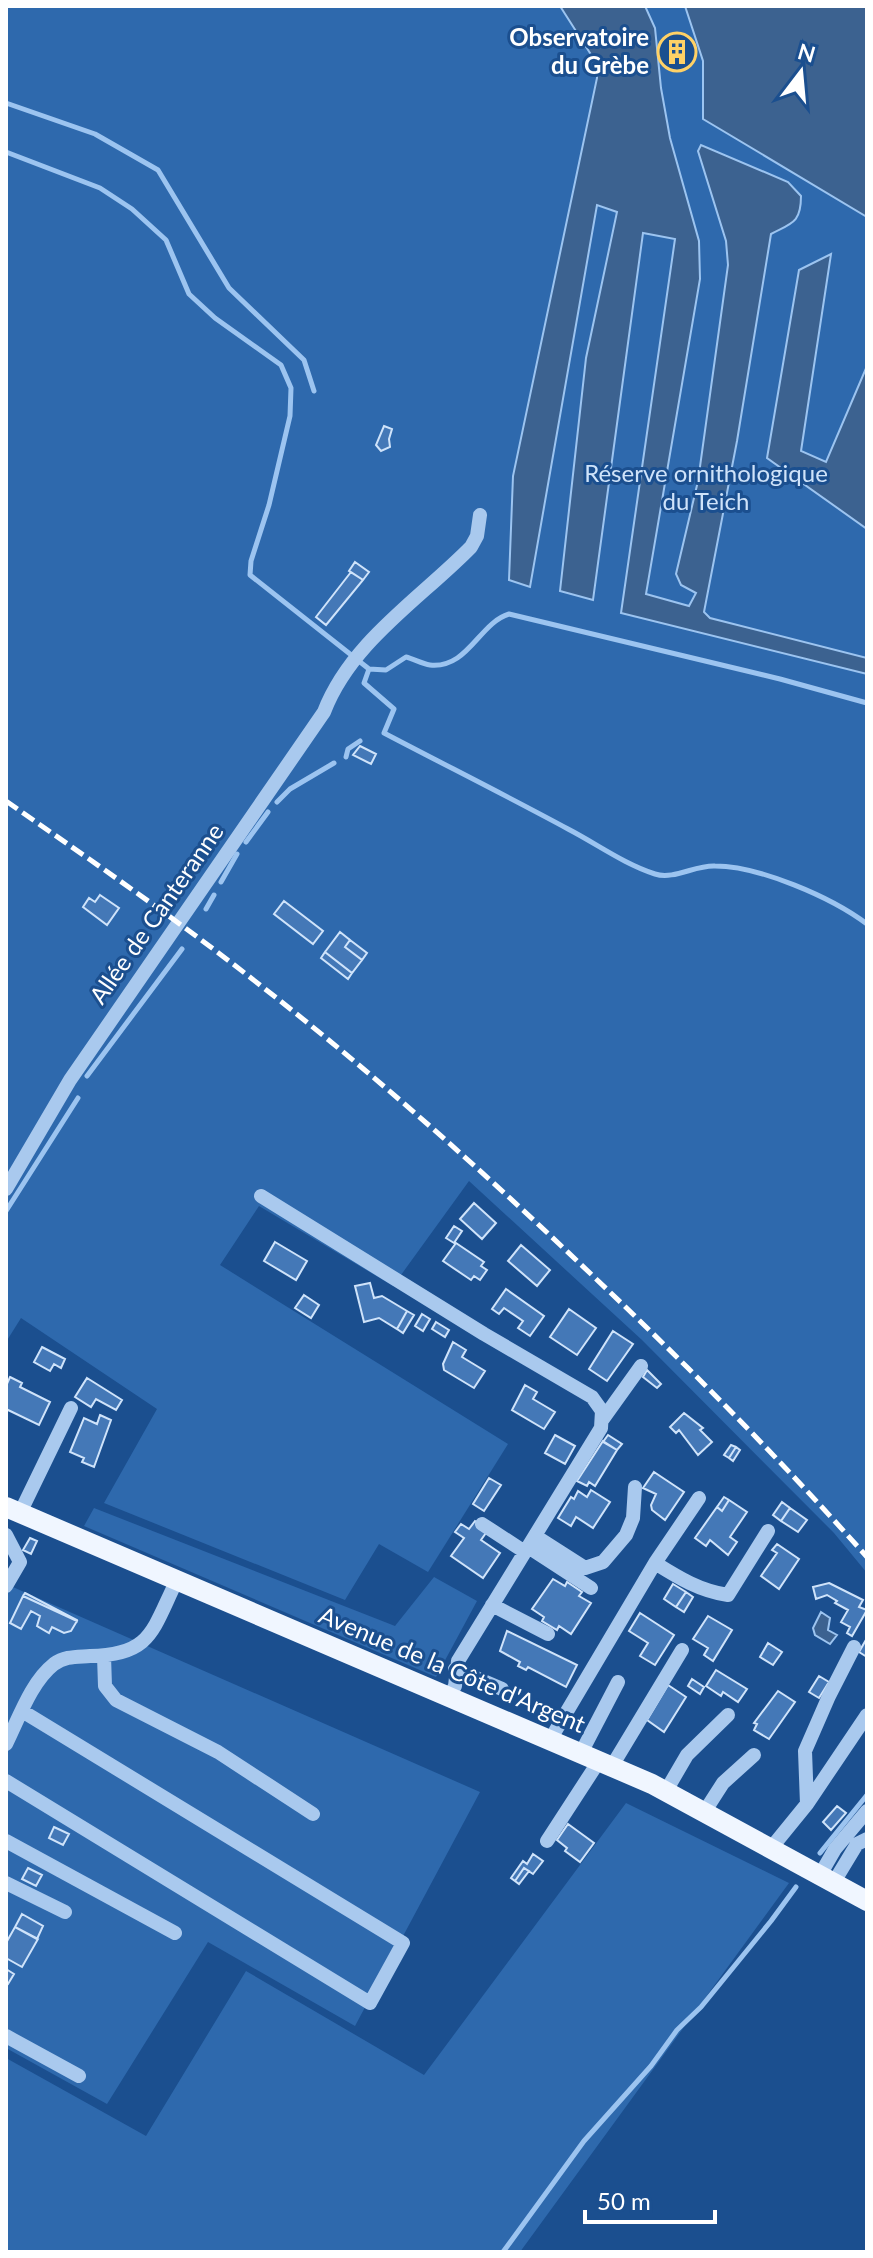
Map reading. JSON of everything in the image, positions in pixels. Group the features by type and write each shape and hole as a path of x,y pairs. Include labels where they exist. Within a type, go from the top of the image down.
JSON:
{"main road":[{"name":"Avenue de la Côte d'Argent","path":"14,1511 666,1791 867,1901"}],"street":[{"name":"Allée de Canteranne","path":"6,1189 70,1080 324,712 332,692 396,614 471,547 477,536 480,515"},
{"path":"261,1196 592,1397 603,1419"},
{"path":"449,1697 455,1686 455,1669 492,1605 601,1428 603,1419 641,1366"},
{"path":"6,1586 20,1562 6,1535 14,1511 71,1408"},
{"path":"482,1524 585,1568 603,1562 626,1535 633,1518 635,1487"},
{"path":"550,1740 655,1563 699,1498"},
{"path":"655,1563 686,1582 709,1592 728,1595 768,1531"},
{"path":"529,1545 591,1588"},
{"path":"6,1744 41,1677 53,1665 65,1657 128,1652 152,1631 176,1582"},
{"path":"492,1605 548,1634"},
{"path":"807,1804 805,1751 854,1647"},
{"path":"547,1841 597,1760 682,1650"},
{"path":"104,1656 105,1686 116,1700 218,1752 313,1814"},
{"path":"455,1669 502,1689"},
{"path":"597,1760 618,1682"},
{"path":"6,1781 370,2003 403,1943 22,1711"},
{"path":"666,1791 687,1755 728,1715"},
{"path":"772,1847 807,1804 867,1715"},
{"path":"705,1811 723,1783 754,1755"},
{"path":"827,1879 835,1849 867,1811"},
{"path":"827,1879 857,1844 867,1839"},
{"path":"6,1841 175,1933"},
{"path":"6,1883 65,1912"},
{"path":"6,2036 79,2076"}],"green space":[{"name":"Réserve ornithologique du Teich","path":"6,6 867,6 867,1573 834,1533 642,1340 469,1181 393,1286 259,1206 220,1265 508,1444 428,1572 379,1544 345,1600 104,1503 157,1409 21,1318 6,1342"},
{"path":"94,1508 395,1626 434,1577 477,1601 436,1677 84,1526"},
{"path":"6,1584 480,1792 355,2026 208,1942 107,2104 6,2048"},
{"path":"626,1803 789,1883 520,2252 6,2252 6,2058 146,2136 246,1971 424,2075"}],"shaded area":[{"path":"560,6 645,6 655,28 670,138 699,241 700,279 646,594 689,606 696,593 681,585 676,574 698,481 728,265 726,241 698,151 701,145 788,182 801,196 801,205 794,221 771,234 737,441 704,612 710,618 867,658 867,674 621,613 675,239 643,233 593,600 560,591 586,358 617,212 597,205 530,587 509,580 513,476 597,78 597,64"},
{"path":"685,6 867,6 867,217 703,119 703,61"},
{"path":"831,254 801,451 826,462 867,366 867,529 767,458 799,270"},
{"path":"821,1612 830,1618 828,1630 837,1635 830,1644 815,1635 813,1628"}],"building":[{"name":"Observatoire du Grèbe","path":"679,40 683,64 676,65 672,41"},
{"path":"384,426 392,429 390,447 381,451 376,445"},
{"path":"355,562 369,572 363,580 349,571"},
{"path":"351,572 363,580 326,625 316,617"},
{"path":"360,746 376,754 371,764 353,755"},
{"path":"100,895 119,908 107,925 83,907 89,898 95,902"},
{"path":"284,901 323,931 313,944 274,914"},
{"path":"340,932 350,940 345,947 362,960 352,973 325,952"},
{"path":"350,940 367,953 362,960 345,947"},
{"path":"325,952 352,973 348,979 321,958"},
{"path":"474,1203 496,1223 482,1239 460,1219"},
{"path":"454,1226 462,1231 454,1243 446,1238"},
{"path":"275,1242 307,1261 296,1280 264,1261"},
{"path":"456,1243 484,1262 481,1266 487,1270 480,1280 474,1276 471,1280 443,1261"},
{"path":"521,1245 550,1270 537,1286 508,1261"},
{"path":"370,1283 374,1298 382,1296 407,1311 397,1329 379,1318 364,1322 355,1286"},
{"path":"506,1289 544,1316 530,1336 518,1328 523,1321 504,1308 499,1314 492,1309"},
{"path":"304,1295 319,1305 311,1318 295,1308"},
{"path":"569,1309 596,1328 577,1355 550,1337"},
{"path":"407,1311 414,1315 403,1333 397,1329"},
{"path":"422,1314 430,1319 423,1331 415,1326"},
{"path":"436,1322 449,1330 445,1337 432,1329"},
{"path":"613,1331 633,1344 607,1381 589,1369"},
{"path":"453,1342 466,1350 462,1357 485,1371 474,1388 444,1370 443,1364"},
{"path":"42,1347 65,1359 61,1368 54,1364 50,1371 34,1362"},
{"path":"647,1370 661,1384 657,1388 643,1377"},
{"path":"10,1377 22,1383 20,1387 50,1402 39,1425 6,1409 6,1386"},
{"path":"87,1378 122,1400 116,1410 96,1399 91,1407 75,1397"},
{"path":"525,1385 537,1392 533,1399 555,1412 544,1429 512,1410"},
{"path":"684,1413 703,1428 700,1430 712,1442 698,1455 679,1430 676,1433 670,1427"},
{"path":"100,1415 111,1420 94,1467 70,1452 84,1418 97,1424"},
{"path":"555,1435 575,1446 565,1464 545,1453"},
{"path":"608,1435 622,1444 617,1450 603,1442"},
{"path":"603,1441 617,1450 595,1486 589,1482 587,1486 577,1481"},
{"path":"731,1445 736,1447 729,1458 724,1455"},
{"path":"736,1447 740,1450 733,1461 729,1458"},
{"path":"654,1472 684,1492 665,1520 652,1510 656,1494 643,1488"},
{"path":"489,1478 501,1485 484,1511 473,1504"},
{"path":"591,1490 610,1502 593,1528 576,1517 571,1526 558,1518 578,1491 587,1497"},
{"path":"724,1497 729,1500 722,1511 717,1507"},
{"path":"729,1500 747,1512 730,1537 737,1542 728,1555 710,1540 706,1546 695,1538 717,1507 722,1511"},
{"path":"782,1502 790,1508 781,1521 773,1515"},
{"path":"790,1508 807,1520 798,1532 781,1521"},
{"path":"475,1521 488,1530 481,1540 500,1553 483,1578 451,1556 464,1538 455,1532 461,1524 469,1529"},
{"path":"30,1538 37,1541 31,1554 23,1550"},
{"path":"777,1544 799,1559 779,1589 761,1576 777,1553 772,1550"},
{"path":"553,1579 565,1586 567,1582 582,1592 579,1596 591,1603 571,1634 542,1621 544,1617 532,1609"},
{"path":"829,1583 863,1600 859,1607 867,1610 852,1636 847,1633 850,1627 841,1622 848,1610 827,1595 816,1599 813,1587"},
{"path":"673,1584 686,1592 676,1607 664,1599"},
{"path":"686,1592 693,1597 684,1612 676,1607"},
{"path":"25,1593 77,1620 77,1621 23,1596"},
{"path":"23,1596 77,1621 71,1631 64,1633 52,1627 49,1633 37,1626 40,1616 31,1611 21,1629 10,1623"},
{"path":"640,1613 674,1635 655,1665 640,1656 648,1643 629,1631"},
{"path":"708,1616 732,1630 713,1661 704,1655 708,1648 693,1639"},
{"path":"507,1631 577,1665 566,1687 528,1667 526,1670 518,1666 520,1662 500,1651"},
{"path":"867,1638 867,1657 859,1652"},
{"path":"768,1643 782,1652 773,1665 760,1657"},
{"path":"716,1670 747,1689 738,1702 706,1686"},
{"path":"819,1676 829,1682 819,1698 809,1692"},
{"path":"692,1679 704,1687 700,1694 688,1686"},
{"path":"668,1685 686,1697 664,1732 647,1720"},
{"path":"778,1691 795,1702 769,1739 754,1730 757,1724 754,1723"},
{"path":"837,1806 846,1813 831,1830 823,1822"},
{"path":"568,1824 594,1843 580,1862 565,1851 567,1848 557,1840"},
{"path":"54,1827 69,1834 63,1845 49,1838"},
{"path":"533,1854 543,1861 533,1874 524,1868 515,1881 511,1878 523,1861 527,1864"},
{"path":"28,1868 42,1875 36,1886 22,1879"},
{"path":"524,1868 529,1871 519,1884 515,1881"},
{"path":"22,1914 43,1926 37,1939 15,1927"},
{"path":"15,1927 38,1939 22,1967 6,1958 6,1943"},
{"path":"6,1969 14,1974 8,1984 6,1983"}],"waterway":[{"path":"6,103 95,134 158,170 229,288 304,360 314,391"},
{"path":"6,152 100,188 132,209 166,240 189,294 215,318 281,365 291,388 290,416 269,505 251,561 250,575 369,669 386,670 406,657 430,665 454,660 489,626 509,614 867,703"},
{"path":"369,669 364,683 394,709 384,733 621,859 662,875 707,866 752,871 815,894 867,924"},
{"path":"346,757 348,749 360,741"},
{"path":"277,802 290,789 334,763"},
{"path":"246,842 268,812"},
{"path":"221,882 237,854"},
{"path":"206,909 214,895"},
{"path":"87,1076 182,949"},
{"path":"6,1211 78,1098"},
{"path":"820,1853 867,1795"},
{"path":"503,2252 584,2141 651,2066 677,2030 701,2007 796,1887"}],"railway":[{"path":"6,801 221,955 296,1013 426,1122 664,1344 867,1557"}],"place":[{"name":"Observatoire du Grèbe","path":"677,52"}]}
